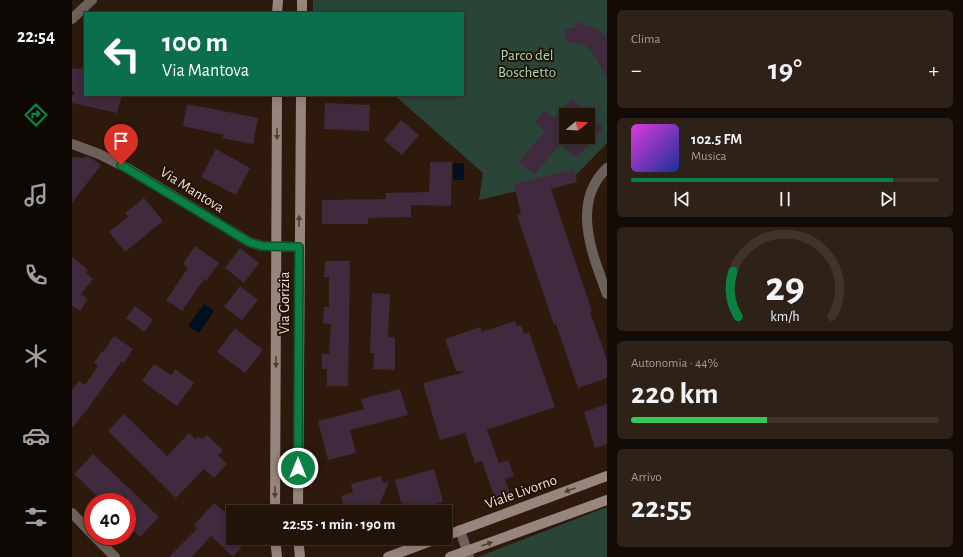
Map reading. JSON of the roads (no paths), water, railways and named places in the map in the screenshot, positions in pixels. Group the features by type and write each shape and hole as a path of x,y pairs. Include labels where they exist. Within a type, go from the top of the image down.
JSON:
{"street":[{"path":"72,19 92,0"},
{"path":"278,0 278,12"},
{"path":"302,0 302,12"},
{"name":"Via Gorizia","path":"275,505 277,96"},
{"name":"Via Gorizia","path":"298,505 301,96"},
{"name":"Via Mantova","path":"72,144 99,154 129,169 244,240 253,244 299,247"},
{"path":"607,168 593,188 588,208 587,223 590,245 607,294"},
{"name":"Viale Livorno","path":"452,533 607,476"},
{"path":"450,557 468,554 607,500"},
{"path":"72,513 84,525"},
{"path":"460,530 468,554"},
{"path":"104,545 115,557"},
{"path":"276,545 276,557"},
{"path":"299,545 300,557"},
{"path":"388,557 420,545"}],"water":[{"path":"453,163 464,163 464,180 453,180"},
{"path":"204,304 214,311 199,333 188,326"}],"park label":[{"name":"Parco del Boschetto","path":"527,64"}]}
